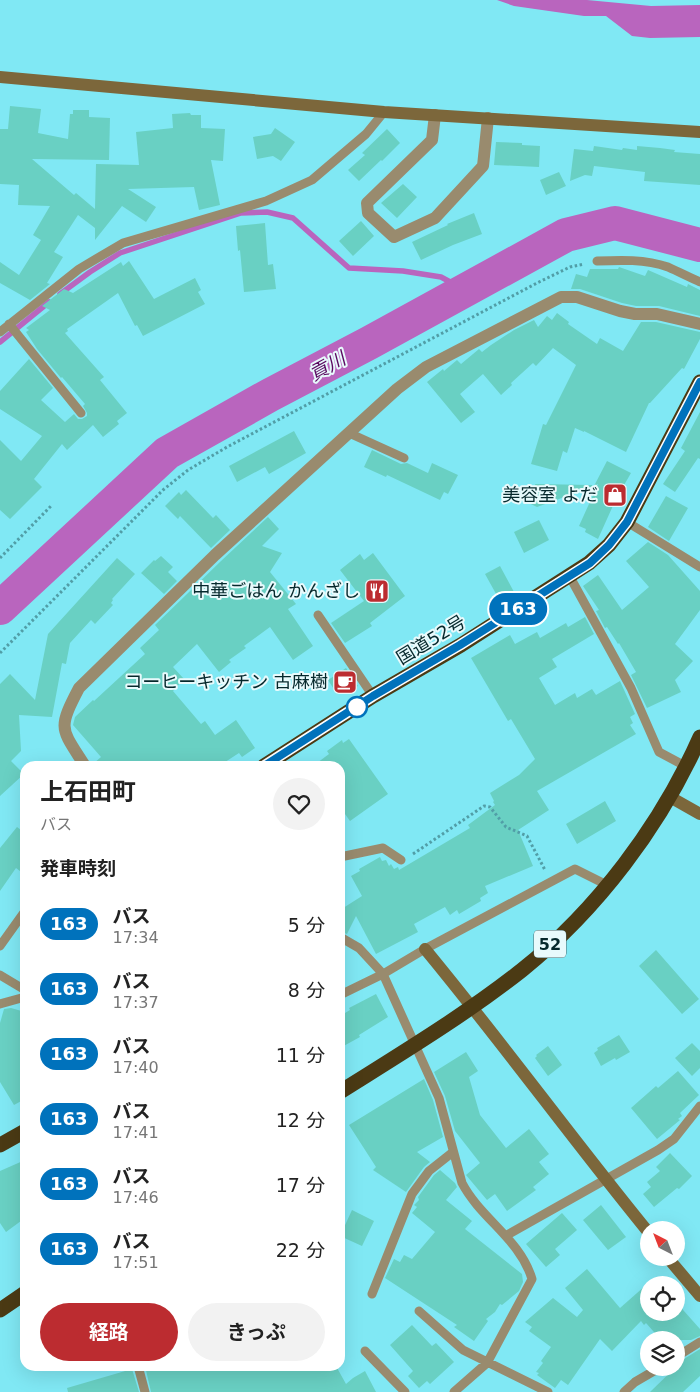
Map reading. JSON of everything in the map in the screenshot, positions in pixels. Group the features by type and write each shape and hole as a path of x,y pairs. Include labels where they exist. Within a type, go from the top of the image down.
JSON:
{"highway":[{"name":"国道52号","path":"272,761 373,696 460,645 590,563 609,545 627,522 700,382"},
{"name":"52","path":"345,1089 414,1046 472,1006 530,962 566,930 607,885 640,842 670,797 687,767 700,738"},
{"path":"0,1145 20,1135"},
{"path":"0,1310 20,1296"}],"street":[{"path":"0,77 384,112 700,132"},
{"path":"435,115 432,140 367,203 368,213 394,237 435,218 483,166 488,118"},
{"path":"82,761 63,727 66,714 78,688 215,555 397,389 426,367 561,297 577,297 620,311 635,314 657,314 700,324"},
{"path":"670,797 700,814"},
{"path":"425,949 472,1006 640,1223"},
{"path":"675,1266 700,1296"}],"lane":[{"path":"0,332 12,327 79,269 123,243 266,201 312,180 366,134 384,112"},
{"path":"597,261 645,262 666,267 700,282"},
{"path":"12,327 81,413"},
{"path":"349,433 404,458"},
{"path":"627,522 700,567"},
{"path":"570,577 631,688 659,752 687,767"},
{"path":"318,615 373,696"},
{"path":"345,857 383,848 401,860"},
{"path":"345,993 575,869 607,885"},
{"path":"0,946 20,918"},
{"path":"345,940 359,948 383,974 439,1098 462,1183 468,1194 497,1228 507,1235 528,1266 532,1279 488,1363 454,1392"},
{"path":"0,975 20,987"},
{"path":"0,1004 20,998"},
{"path":"507,1235 658,1150 674,1139 700,1106"},
{"path":"372,1294 412,1194 429,1171 453,1152"},
{"path":"419,1311 463,1350 548,1392"},
{"path":"685,1351 700,1342"},
{"path":"366,1351 405,1392"},
{"path":"139,1371 145,1392"},
{"path":"624,1392 645,1376"}],"path":[{"path":"0,653 163,490 188,470 227,447 537,283 570,267 597,261"},
{"path":"0,558 51,506"},
{"path":"401,860 420,851 484,806 490,807 506,827 527,836 551,882"}],"shaded area":[{"path":"497,0 587,0 651,6 700,5 700,37 650,38 632,36 606,16 584,16 514,6"},
{"path":"648,230 700,238 700,252"}],"building":[{"path":"10,106 41,109 38,133 68,139 70,114 73,114 73,110 89,110 89,117 110,118 109,160 32,159 74,195 76,193 95,209 96,164 139,165 136,132 173,128 172,114 190,113 191,115 201,115 201,128 225,129 223,161 211,160 220,205 199,210 194,187 128,189 156,207 146,222 122,206 95,240 95,228 78,215 54,252 63,257 47,283 50,284 30,300 0,283 0,262 19,275 41,240 33,235 50,206 18,205 19,185 0,184 0,129 8,129"},
{"path":"275,128 295,142 281,161 273,156 257,159 253,137 271,134"},
{"path":"387,129 400,143 359,181 348,170 365,155 362,153"},
{"path":"496,142 540,146 539,167 494,165"},
{"path":"594,146 637,150 637,146 700,154 700,185 644,181 645,172 594,166 592,176 585,175 570,181 574,149 593,151"},
{"path":"559,172 566,186 546,195 540,180"},
{"path":"403,184 417,197 397,218 381,203"},
{"path":"474,213 482,234 421,260 412,242"},
{"path":"361,221 374,236 353,256 339,241"},
{"path":"265,223 268,265 273,264 276,289 244,292 236,226"},
{"path":"129,261 154,299 195,278 201,290 198,292 205,304 143,336 137,325 135,326 118,293 67,329 68,331 65,333 104,377 100,380 127,413 117,421 119,424 103,437 93,425 67,450 62,444 34,479 42,487 10,519 0,510 0,440 21,461 42,436 0,409 0,391 29,359 53,388 41,400 65,422 74,414 78,419 87,416 83,406 85,404 37,349 26,332 29,330 26,328 50,310 42,306 64,289 73,293 121,262 123,266"},
{"path":"619,267 645,276 648,270 687,287 688,284 700,290 700,316 659,306 636,306 580,289 571,289 576,274 587,277 590,269 618,269"},
{"path":"557,313 569,322 568,324 597,344 600,338 623,351 641,322 656,322 700,332 700,339 684,369 682,368 649,403 626,452 575,428 567,453 563,451 557,471 531,464 543,424 546,425 576,365 553,348 536,366 533,363 501,395 483,374 460,394 475,412 461,423 427,382 457,360 461,364 479,349 482,352 514,330 534,320 538,327 547,316 552,320"},
{"path":"700,412 700,459 698,458 675,492 663,484 685,451 681,448"},
{"path":"294,431 306,453 269,474 265,467 237,482 229,466"},
{"path":"372,450 401,464 407,463 428,473 432,463 458,475 448,494 444,492 440,500 387,475 386,477 364,467"},
{"path":"607,461 631,473 616,499 598,539 585,532 586,529 579,526 598,484 594,486"},
{"path":"535,484 592,485 592,487 537,507 518,498 537,491"},
{"path":"186,490 213,518 216,515 230,530 211,548 180,516 178,519 165,506 179,492 181,495"},
{"path":"666,496 688,508 669,541 648,527"},
{"path":"268,517 279,529 262,546 282,553 270,572 296,604 288,609 313,646 293,660 270,627 244,646 246,648 229,660 231,662 219,672 197,644 173,667 184,679 173,691 201,724 205,721 215,735 236,720 255,748 242,757 239,753 227,761 96,761 101,757 73,725 75,717 145,654 140,648 159,630 155,625"},
{"path":"539,520 549,540 524,553 514,532"},
{"path":"648,542 668,555 700,591 700,610 675,644 693,661 675,680 681,692 647,708 631,675 636,672 619,643 607,627 605,628 596,611 599,610 583,586 598,575 622,610 649,587 626,561"},
{"path":"373,553 405,596 370,623 372,626 345,643 331,623 364,601 340,570 360,554 364,560"},
{"path":"161,556 173,567 168,572 177,581 164,594 141,573"},
{"path":"117,558 135,574 112,599 111,603 113,605 95,624 91,620 70,643 66,664 62,663 52,717 19,715 21,751 11,761 20,770 20,778 0,796 0,684 10,674 35,700 48,634"},
{"path":"500,566 514,592 500,601 485,574"},
{"path":"585,617 594,634 552,659 557,667 539,678 555,705 575,693 577,698 592,689 596,695 620,681 635,714 630,717 633,723 630,725 636,734 537,791 549,810 518,830 533,866 485,886 488,893 480,898 481,901 459,914 457,910 450,915 445,907 414,924 418,932 376,954 356,916 347,934 345,933 345,907 362,896 351,876 380,857 382,861 386,860 389,866 391,864 394,869 398,867 399,870 470,828 468,825 495,805 490,793 519,775 535,759 511,719 508,721 471,658 510,635 515,644 537,632 540,638 566,623 568,627"},
{"path":"346,668 358,686 345,694 343,690 337,694 328,680"},
{"path":"349,739 388,794 350,821 345,814 345,761 320,761 329,754 327,751 342,740 343,743"},
{"path":"605,801 616,821 577,844 566,824"},
{"path":"17,827 20,829 20,871 16,868 0,891 0,848"},
{"path":"656,950 699,999 682,1014 639,966"},
{"path":"376,994 388,1017 345,1045 345,1013 350,1010 349,1008"},
{"path":"11,1008 20,1011 20,1102 14,1105 0,1082 0,1023 4,1009"},
{"path":"619,1035 630,1052 601,1066 594,1053 598,1050 597,1048"},
{"path":"692,1043 700,1051 700,1068 692,1076 675,1058"},
{"path":"548,1046 562,1065 548,1076 535,1058 536,1055"},
{"path":"466,1052 478,1071 469,1077 480,1115 506,1148 529,1129 549,1154 539,1162 549,1174 533,1187 536,1190 507,1211 495,1194 487,1200 466,1175 480,1163 455,1131 445,1096 434,1072"},
{"path":"678,1071 699,1095 680,1113 682,1116 678,1119 680,1120 657,1139 631,1108 656,1086 658,1088"},
{"path":"424,1079 433,1100 443,1137 417,1152 430,1162 424,1167 406,1192 373,1170 376,1167 349,1125"},
{"path":"670,1153 692,1176 679,1189 677,1188 654,1207 643,1194 651,1187 647,1182 660,1171 656,1167"},
{"path":"20,1162 20,1222 6,1232 0,1223 0,1171"},
{"path":"440,1170 457,1187 446,1200 472,1221 465,1229 522,1274 523,1282 519,1291 502,1305 500,1304 495,1312 486,1319 488,1321 474,1341 454,1327 457,1325 385,1278 394,1259 400,1262 404,1255 412,1259 435,1232 412,1213 417,1207 414,1205 419,1200 418,1197"},
{"path":"601,1205 626,1237 608,1250 583,1220"},
{"path":"352,1210 374,1221 362,1246 345,1238 345,1225"},
{"path":"562,1213 577,1230 555,1249 560,1255 546,1267 526,1244"},
{"path":"587,1269 620,1308 640,1290 641,1321 612,1351 600,1339 568,1385 561,1380 555,1388 537,1375 539,1373 536,1372 551,1347 529,1331 532,1327 525,1322 553,1298 577,1317 583,1310 565,1288"},
{"path":"685,1312 700,1329 700,1336 691,1340 685,1340 685,1331 653,1331 646,1323 644,1325 641,1321 685,1321"},
{"path":"412,1325 432,1346 436,1343 454,1362 430,1384 427,1381 419,1388 408,1376 413,1371 390,1345"},
{"path":"700,1349 700,1376 683,1392 650,1392 666,1376 685,1376 685,1358"},
{"path":"125,1371 133,1371 139,1392 68,1392 67,1388"},
{"path":"146,1371 339,1371 346,1384 365,1371 376,1392 151,1392"}],"waterway":[{"path":"60,294 120,253 241,213 267,212 293,218 349,268 403,271 441,277 465,290"},
{"name":"貢川","path":"0,608 167,453 270,395 566,235 615,223 700,245"},
{"path":"0,342 49,302"}],"bus line":[{"name":"163","path":"272,761 373,696 460,645 590,563 609,545 627,522 700,382"}],"place":[{"name":"美容室 よだ","path":"615,495"},
{"name":"中華ごはん かんざし","path":"377,591"},
{"name":"コーヒーキッチン 古麻樹","path":"345,682"}]}
